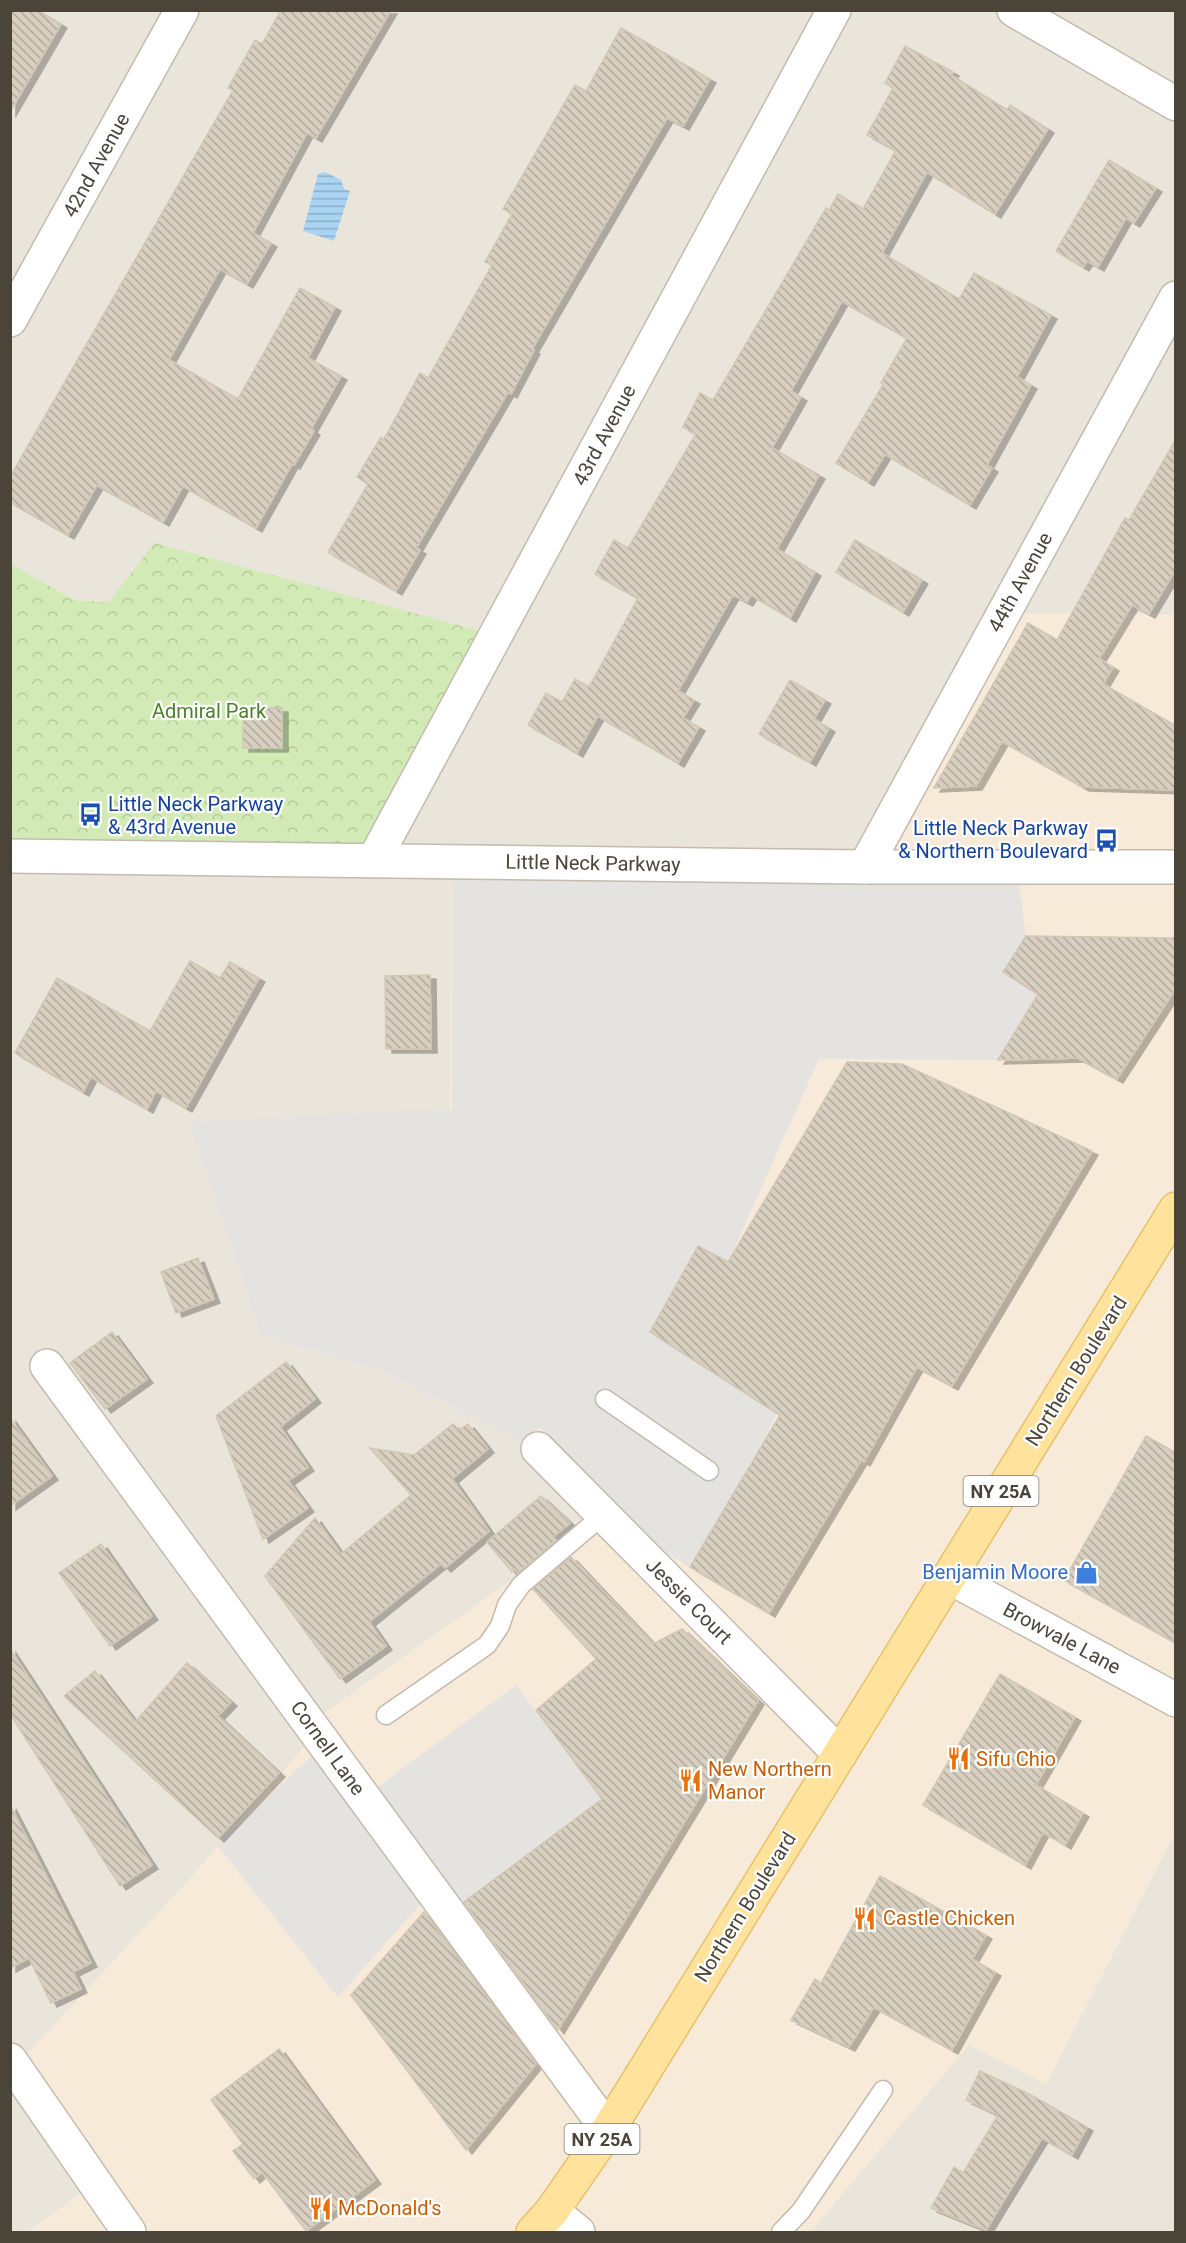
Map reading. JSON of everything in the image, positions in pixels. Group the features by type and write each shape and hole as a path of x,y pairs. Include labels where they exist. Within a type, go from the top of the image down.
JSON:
{"main road":[{"name":"Northern Boulevard","path":"543,2222 608,2130 1176,1209"}],"street":[{"name":"42nd Avenue","path":"10,320 182,10"},
{"name":"43rd Avenue","path":"374,860 834,10"},
{"path":"1014,10 1176,104"},
{"name":"44th Avenue","path":"865,867 1176,298"},
{"name":"Little Neck Parkway","path":"10,856 865,867 1176,867"},
{"name":"Cornell Lane","path":"47,1366 608,2130"},
{"name":"Jessie Court","path":"538,1449 840,1754"},
{"name":"Browvale Lane","path":"949,1577 1176,1700"},
{"path":"10,2060 129,2232"},
{"path":"543,2222 578,2232"}],"lane":[{"path":"605,1399 709,1471"},
{"path":"386,1715 487,1646 500,1626 507,1605 521,1585 603,1515"},
{"path":"781,2232 801,2211 883,2090"}],"shaded area":[{"path":"11,11 1175,11 1175,615 1003,613 865,867 450,1110 261,1335 374,1368 529,1445 603,1515 317,1733 194,1874 95,2183 28,2232 10,2232 11,856 109,602 74,600 11,564"},
{"path":"1003,613 1175,615 1175,1833 1046,2084 969,2045 810,2232 28,2232 95,2183 15,2067 194,1874 316,1733 310,1723 603,1515 529,1445 374,1368 261,1336 450,1110 452,861 865,867"},
{"path":"452,861 1017,866 1026,936 1003,972 1038,994 998,1060 819,1059 728,1262 698,1247 650,1331 777,1413 757,1455 690,1567 645,1540 539,1427 529,1445 374,1368 261,1336 189,1122 452,1108"},
{"path":"516,1685 602,1799 462,1903 376,1788"},
{"path":"315,1753 425,1899 338,1997 217,1845"},
{"path":"1175,1833 1175,2232 810,2232 969,2044 1046,2084"}],"green space":[{"name":"Admiral Park","path":"154,543 495,635 374,860 11,856 11,564 74,600 109,602"}],"water":[{"path":"325,172 341,180 344,189 350,191 334,241 303,231 318,174"}],"building":[{"path":"10,10 37,10 61,24 10,112"},
{"path":"281,10 391,10 316,138 307,133 253,233 271,243 247,284 220,269 169,360 238,399 300,288 335,307 308,358 341,376 311,429 314,431 294,465 292,464 256,528 183,486 163,522 97,485 68,535 10,502 10,477 233,90 228,88 255,40 262,44"},
{"path":"621,28 710,79 683,126 667,118 532,349 534,350 511,394 508,392 416,548 420,550 396,591 328,552 368,484 357,477 381,437 384,439 420,373 428,378 492,265 485,262 512,214 503,209 575,85 586,91"},
{"path":"905,46 953,72 951,75 1007,110 1010,105 1048,129 995,214 927,172 882,253 959,299 974,273 1051,315 1017,377 1031,385 987,465 992,468 970,505 885,454 868,482 836,463 883,385 881,383 907,338 842,301 791,391 801,397 772,448 819,475 777,549 815,572 790,618 751,595 747,602 733,595 678,691 694,700 683,718 699,727 678,763 598,716 577,753 528,725 546,693 562,702 575,679 589,687 638,598 595,574 614,540 628,548 696,434 683,427 700,393 713,400 826,208 829,210 838,194 863,209 896,150 867,135 893,88 885,83"},
{"path":"1109,160 1156,188 1134,223 1126,218 1098,267 1087,261 1083,267 1056,251"},
{"path":"1176,439 1176,569 1149,614 1132,605 1099,659 1113,667 1103,684 1176,726 1176,790 1083,787 1002,741 976,786 934,788 1028,623 1057,640 1125,518 1129,520"},
{"path":"855,540 922,580 903,612 836,572"},
{"path":"790,680 825,700 814,719 829,728 810,762 759,734"},
{"path":"243,708 282,708 282,748 243,748"},
{"path":"1026,936 1176,938 1176,988 1117,1079 1078,1058 998,1060 1038,994 1003,972"},
{"path":"190,961 220,978 230,962 259,978 186,1108 156,1091 147,1109 91,1077 83,1092 15,1053 57,978 150,1031"},
{"path":"430,975 431,1049 386,1049 385,976"},
{"path":"847,1062 902,1064 1092,1151 952,1386 917,1367 864,1462 861,1460 769,1613 690,1567 780,1415 650,1332 698,1246 728,1262"},
{"path":"198,1258 214,1299 176,1313 161,1272"},
{"path":"112,1332 147,1379 105,1409 70,1363"},
{"path":"286,1362 315,1399 280,1427 308,1467 288,1481 308,1508 263,1539 216,1416"},
{"path":"10,1418 52,1476 10,1506"},
{"path":"453,1424 459,1430 468,1424 488,1449 452,1479 489,1531 445,1568 441,1564 369,1622 386,1646 340,1679 265,1576 315,1518 341,1554 411,1495 370,1448 414,1455"},
{"path":"1146,1436 1176,1453 1176,1643 1064,1580"},
{"path":"541,1496 570,1523 553,1537 556,1540 518,1573 515,1569 512,1572 487,1542"},
{"path":"101,1544 152,1616 110,1646 59,1573"},
{"path":"571,1557 653,1644 682,1629 758,1701 558,2030 464,1902 602,1799 536,1710 596,1659 533,1589"},
{"path":"10,1649 152,1865 120,1886 10,1714"},
{"path":"187,1663 231,1702 218,1716 279,1773 218,1838 64,1696 95,1671 135,1722"},
{"path":"1000,1674 1075,1717 1036,1785 1083,1813 1065,1845 1043,1832 1025,1865 923,1805"},
{"path":"10,1805 91,1963 73,1972 81,1989 51,2003 29,1958 10,1968"},
{"path":"880,1876 986,1935 972,1959 995,1972 952,2050 874,2007 849,2047 791,2020 815,1979 821,1983"},
{"path":"424,1912 536,2064 466,2150 351,1995"},
{"path":"279,2049 375,2180 306,2231 262,2172 254,2179 233,2151 243,2144 211,2100"},
{"path":"980,2071 1031,2095 1087,2127 1072,2155 1042,2138 986,2230 931,2208 954,2167 963,2173 998,2115 966,2100"}],"place":[{"name":"Little Neck Parkway & 43rd Avenue","path":"90,815"},
{"name":"Little Neck Parkway & Northern Boulevard","path":"1106,840"},
{"name":"Benjamin Moore","path":"1086,1572"},
{"name":"Sifu Chio","path":"958,1759"},
{"name":"New Northern Manor","path":"690,1781"},
{"name":"Castle Chicken","path":"865,1918"},
{"name":"McDonald's","path":"320,2208"}]}
